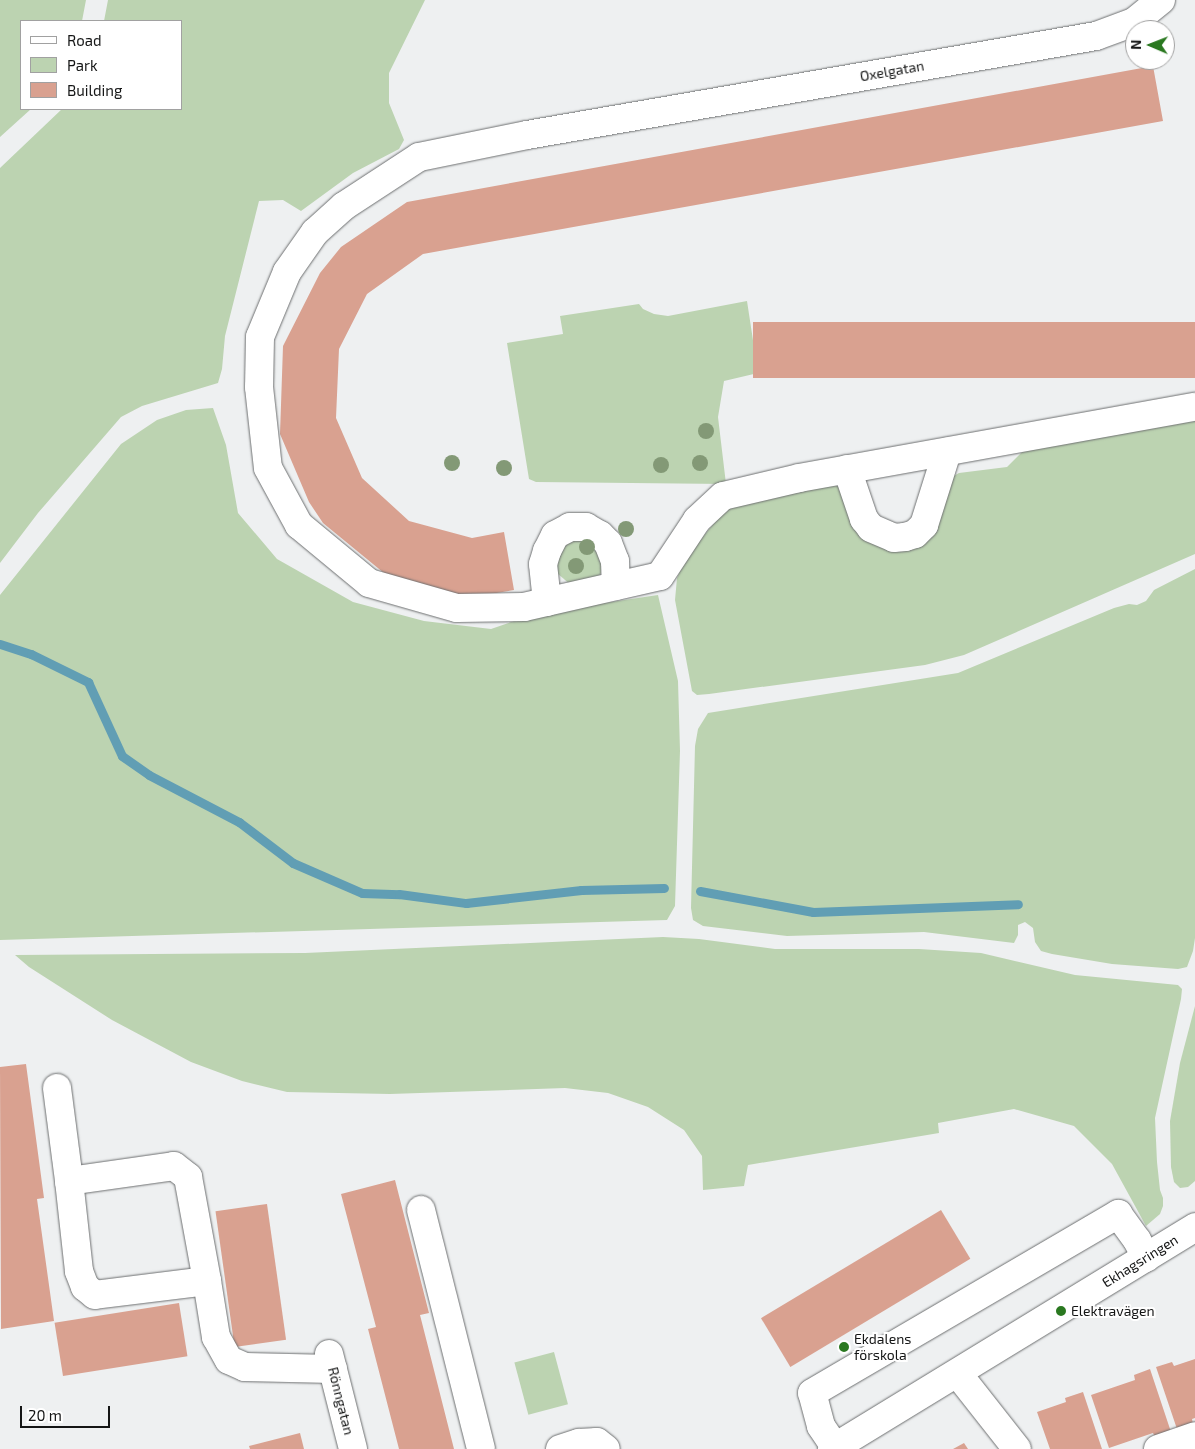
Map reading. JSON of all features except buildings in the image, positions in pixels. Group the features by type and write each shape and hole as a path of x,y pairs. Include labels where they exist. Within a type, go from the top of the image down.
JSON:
{"street":[{"name":"Oxelgatan","path":"1161,0 1134,22 1096,36 613,119 419,157 344,206 315,232 287,272 260,337 259,387 268,468 299,525 368,583 458,608 536,604 660,576 697,520 723,496 848,469 1195,408"},
{"path":"848,469 864,519 871,528 894,538 905,538 915,534 924,525 947,452"},
{"path":"536,604 547,551 555,534 570,527 586,527 600,534 608,543 615,562 616,586"},
{"path":"57,1088 79,1271 85,1287 95,1295 206,1281 188,1177 174,1166 69,1181"},
{"path":"421,1210 481,1449"},
{"path":"834,1448 821,1426 812,1394 1118,1214 1137,1240 1146,1258"},
{"name":"Ekhagsringen","path":"834,1448 958,1374 1195,1227"},
{"name":"Rönngatan","path":"206,1281 216,1337 229,1360 245,1367 331,1361 353,1449"},
{"path":"958,1374 1017,1449"},
{"path":"1158,1449 1195,1436"},
{"path":"560,1449 579,1443 597,1442 606,1449"}],"green space":[{"path":"0,0 86,0 82,20 20,20 20,110 30,110 0,137"},
{"path":"108,0 425,0 389,73 389,103 404,140 399,149 353,173 301,211 283,200 259,201 225,336 222,369 218,383 142,406 121,417 38,513 0,563 0,168 61,110 182,110 182,20 104,20"},
{"path":"747,301 758,373 724,381 718,417 726,484 536,482 529,479 507,343 563,334 560,316 639,304 643,309 654,314 668,316"},
{"path":"213,408 226,445 238,513 277,559 353,602 424,621 491,629 537,613 658,595 678,681 680,751 675,906 667,920 0,940 0,595 121,444 157,420 186,410"},
{"path":"1195,421 1195,554 964,655 925,665 709,694 697,695 692,691 675,600 677,578 687,556 724,511 739,501 825,485 844,488 894,550 948,479 959,473 1007,467 1023,451"},
{"path":"568,539 591,539 605,566 596,581 571,585 558,574 555,566 557,551"},
{"path":"1195,569 1195,938 1193,951 1187,967 1178,969 1112,964 1041,951 1035,942 1033,928 1025,922 1018,925 1018,935 1014,943 924,932 787,936 703,926 693,920 691,908 695,746 698,729 708,713 958,673 1114,608 1129,604 1137,605 1146,601 1154,590"},
{"path":"663,937 699,939 775,949 919,949 981,953 1075,975 1178,985 1182,989 1181,999 1155,1118 1157,1162 1160,1190 1163,1198 1160,1214 1146,1226 1112,1164 1074,1126 1014,1109 938,1123 939,1133 748,1165 744,1186 703,1190 702,1156 684,1130 648,1107 608,1093 565,1088 390,1094 287,1092 242,1081 191,1062 112,1020 29,967 15,955 305,953"},
{"path":"1195,1006 1195,1181 1188,1187 1180,1188 1174,1182 1171,1167 1170,1121 1180,1063"},
{"path":"554,1352 568,1404 528,1415 514,1363"}],"waterway":[{"path":"0,644 31,654 88,682 122,756 149,775 239,822 293,863 362,893 399,894 466,903 581,890 664,888"},
{"path":"700,891 813,912 1018,904"}],"place":[{"name":"Elektravägen","path":"1061,1311"},
{"name":"Ekdalens förskola","path":"844,1347"}]}
